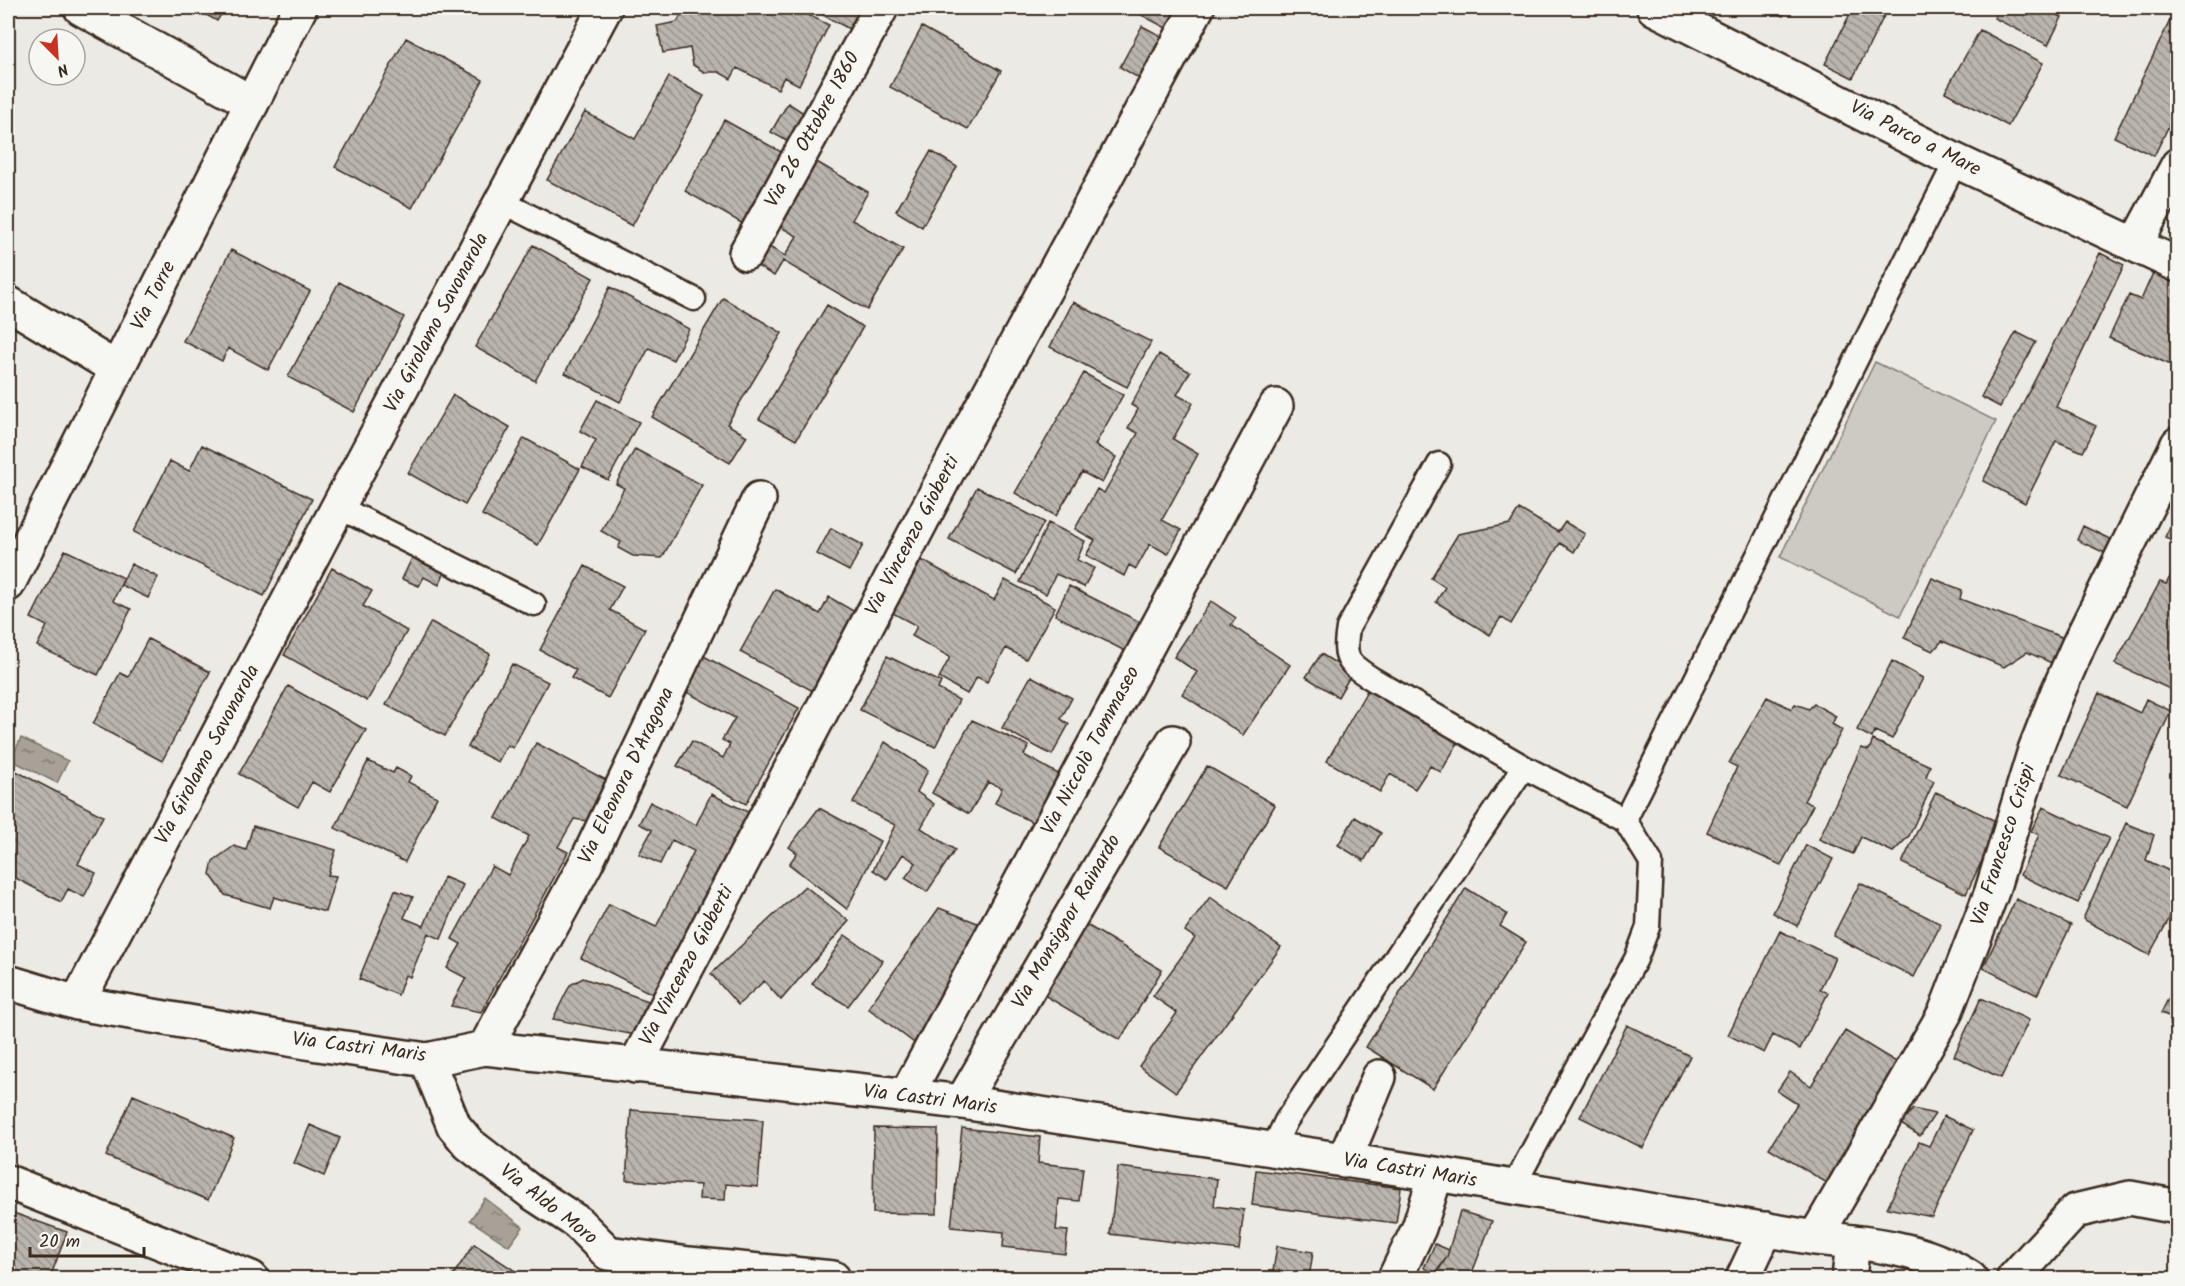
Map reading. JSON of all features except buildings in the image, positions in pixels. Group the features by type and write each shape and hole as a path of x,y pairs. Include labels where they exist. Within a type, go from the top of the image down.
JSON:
{"street":[{"path":"81,8 252,103"},
{"name":"Via Torre","path":"8,584 300,8"},
{"name":"Via Girolamo Savonarola","path":"77,1003 604,8"},
{"name":"Via 26 Ottobre 1860","path":"746,253 881,8"},
{"name":"Via Vincenzo Gioberti","path":"634,1066 958,450 1197,8"},
{"name":"Via Parco a Mare","path":"1654,8 1956,161 2178,265"},
{"path":"2135,245 2178,165"},
{"path":"8,303 117,369"},
{"name":"Via Niccolò Tommaseo","path":"906,1096 1276,406"},
{"name":"Via Francesco Crispi","path":"1815,1238 1945,1013 1991,894 2035,750 2057,694 2079,644 2178,444"},
{"name":"Via Eleonora D'Aragona","path":"485,1048 586,863 759,499"},
{"name":"Via Monsignor Rainardo","path":"962,1102 1173,742"},
{"name":"Via Castri Maris","path":"8,982 77,1003 426,1060 485,1048 962,1102 1436,1174 1922,1254 1970,1278"},
{"name":"Via Aldo Moro","path":"426,1060 454,1126 469,1144 531,1192 578,1222 608,1252 692,1271 833,1278"},
{"path":"1344,1161 1379,1077"},
{"path":"1395,1278 1419,1228 1436,1174"},
{"path":"8,1182 251,1278"},
{"path":"2014,1278 2075,1211 2130,1198 2178,1207"},
{"path":"1743,1278 1766,1229"},
{"path":"1849,1278 1853,1242"}],"lane":[{"path":"1625,820 1956,161"},
{"path":"502,202 694,299"},
{"path":"1438,464 1348,628 1346,658 1374,681 1524,767 1625,820 1651,862 1648,927 1636,959 1514,1187"},
{"path":"338,507 534,604"},
{"path":"1272,1150 1286,1121 1524,767"}],"shaded area":[{"path":"1875,362 1996,421 1900,616 1780,557"}],"water":[{"path":"21,738 68,761 57,783 11,760"},
{"path":"485,1198 523,1227 509,1246 470,1220"}]}
